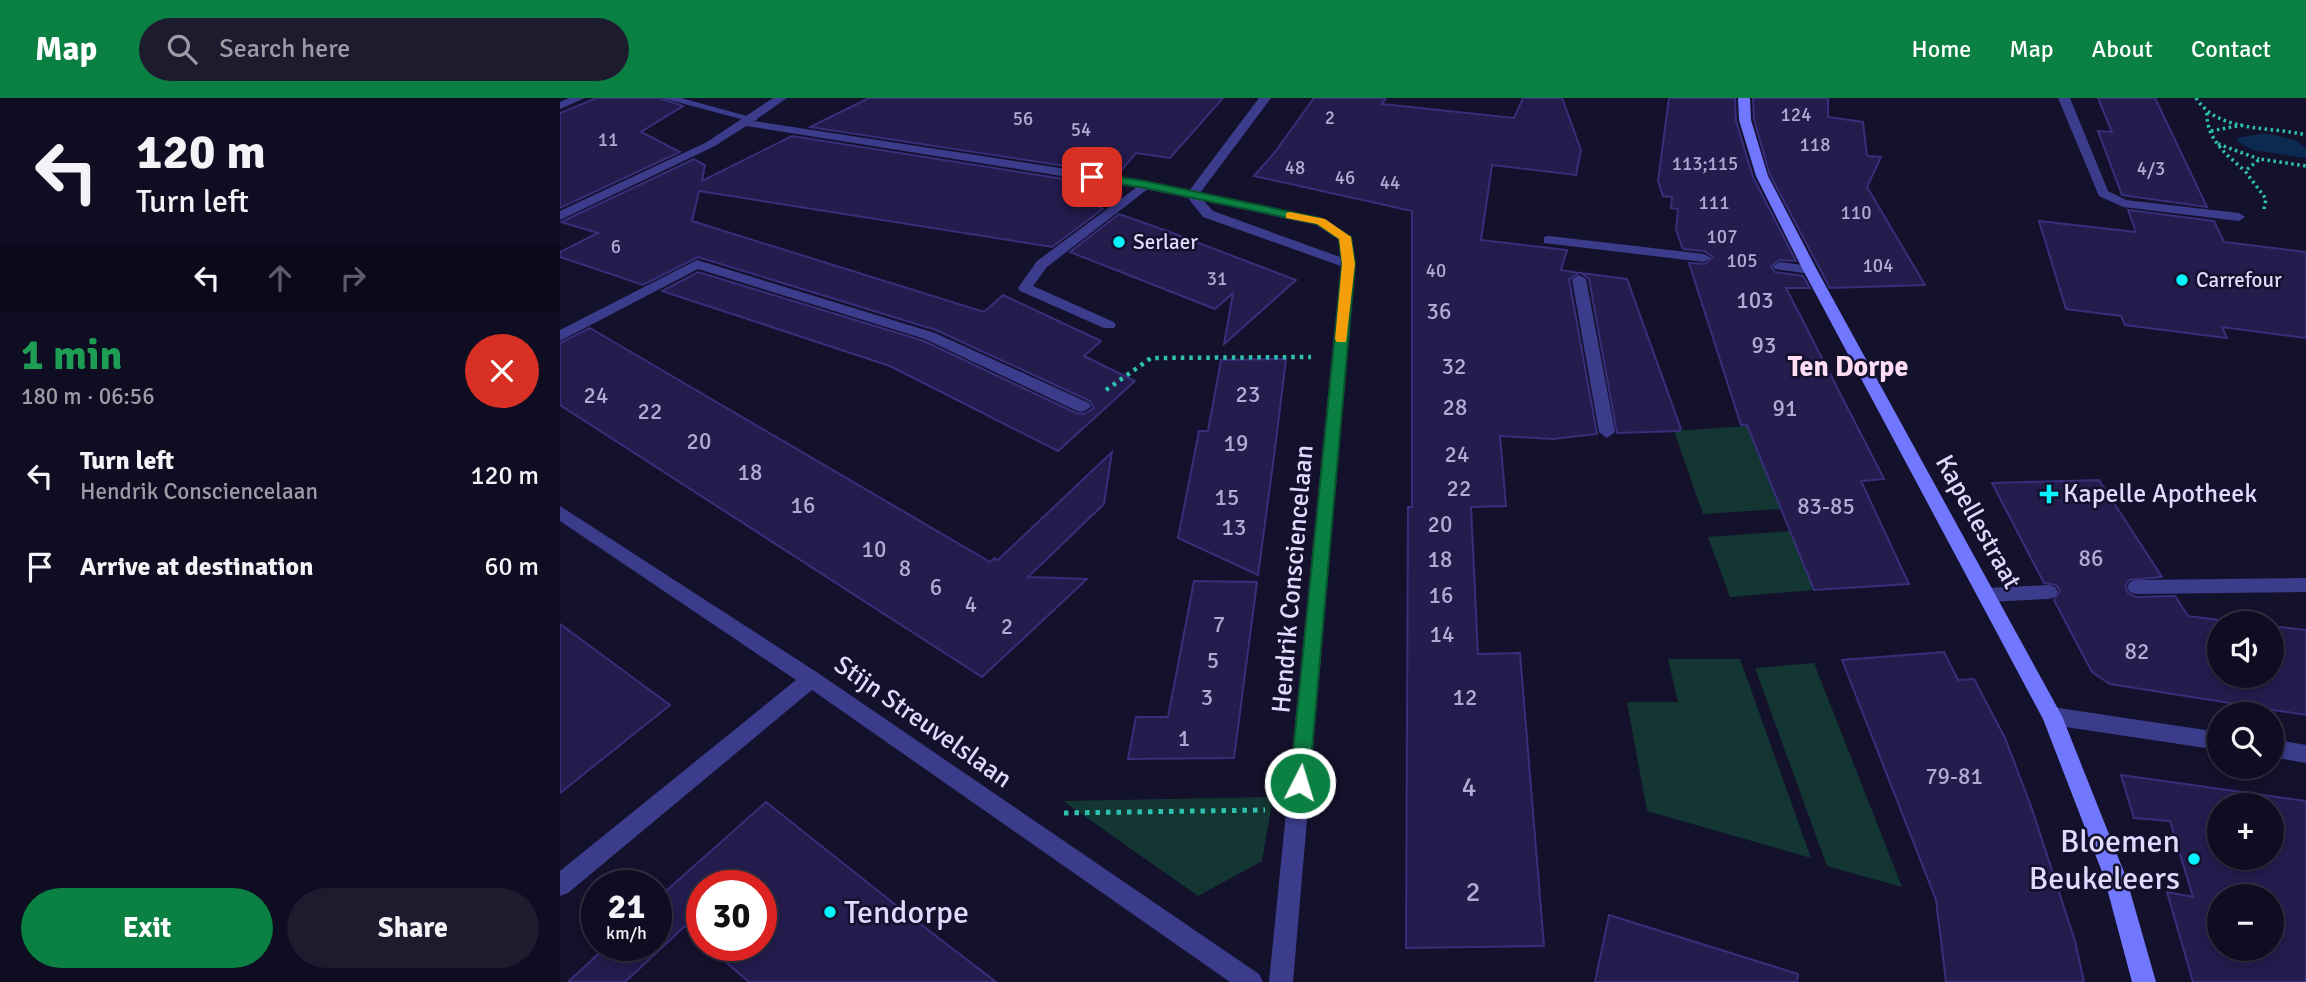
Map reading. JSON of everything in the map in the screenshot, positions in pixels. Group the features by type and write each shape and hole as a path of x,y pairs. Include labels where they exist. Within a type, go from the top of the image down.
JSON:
{"street":[{"path":"560,106 579,98"},
{"name":"Hendrik Consciencelaan","path":"668,98 749,122 1145,185 1320,222 1345,237 1348,264 1281,982"},
{"path":"560,216 711,144 749,122 781,98"},
{"path":"1192,195 1265,98"},
{"name":"Kapellestraat","path":"1744,98 1745,120 1762,176 1810,270 2052,716 2115,877 2144,982"},
{"path":"2064,98 2103,193 2123,203 2239,217"},
{"path":"1109,325 1025,288 1042,264 1145,185"},
{"name":"Hendrik Consciencelaan","path":"1192,195 1208,214 1348,264"},
{"path":"1549,240 1704,258"},
{"path":"560,336 697,264 930,336 1083,407"},
{"path":"1780,266 1810,270"},
{"path":"1579,279 1607,432"},
{"name":"Stijn Streuvelslaan","path":"560,512 811,679 1251,982"},
{"path":"2136,587 2306,585"},
{"path":"1986,595 2049,592"},
{"path":"560,886 811,679"},
{"path":"2052,716 2207,739"},
{"path":"2284,750 2306,754"}],"path":[{"path":"2196,98 2207,113 2243,125 2287,129 2306,135"},
{"path":"2207,113 2206,121 2218,144 2245,171 2266,199 2263,212 2253,218 2239,217"},
{"path":"2211,131 2243,125"},
{"path":"2218,144 2260,159 2306,166"},
{"path":"2245,171 2260,159"},
{"path":"1083,407 1151,358 1340,356"},
{"path":"1062,813 1297,810"}],"green space":[{"path":"1748,426 1781,509 1703,514 1674,431"},
{"path":"1790,531 1814,590 1730,597 1708,537"},
{"path":"1668,659 1740,659 1811,858 1647,811 1627,702 1678,702"},
{"path":"1814,663 1902,887 1827,866 1755,668"},
{"path":"1273,797 1262,861 1198,896 1063,801"}],"water":[{"path":"2265,133 2295,140 2306,148 2306,158 2252,150 2238,142 2237,138"}],"building":[{"path":"597,98 659,98 683,106 641,132 680,152 560,208 560,113"},
{"path":"869,98 1223,98 1170,158 1136,153 1118,174 810,127"},
{"path":"1314,98 1386,98 1382,104 1514,118 1523,98 1562,98 1581,150 1576,175 1492,165 1481,240 1567,250 1561,270 1579,273 1569,279 1597,434 1553,439 1500,436 1506,506 1471,507 1478,654 1520,653 1544,946 1406,948 1408,507 1412,507 1412,211 1254,176"},
{"path":"1669,98 1735,98 1736,121 1753,177 1796,261 1779,260 1771,267 1775,272 1803,276 1810,288 1786,288 1884,479 1861,481 1909,584 1814,590 1747,425 1741,425 1689,263 1705,264 1713,257 1704,251 1683,249 1676,230 1678,209 1671,208 1672,197 1663,196 1658,181"},
{"path":"1753,98 1828,98 1828,117 1863,122 1867,156 1881,157 1867,187 1925,285 1830,288 1770,175 1754,120"},
{"path":"2098,98 2155,98 2207,207 2122,195 2098,131 2112,132"},
{"path":"792,136 1108,186 1092,204 1103,209 1052,247 699,191 692,221 984,312 1003,295 1101,341 1084,356 1135,381 1058,451 890,366 662,291 698,272 924,341 1076,413 1084,414 1094,408 1090,401 936,330 698,257 643,285 560,257 560,252 598,233 561,222 694,159 705,165 702,181"},
{"name":"Carrefour","path":"2128,210 2214,221 2224,242 2306,252 2306,338 2222,327 2227,338 2125,325 2121,316 2066,309 2039,221 2136,232"},
{"path":"1119,214 1296,280 1224,344 1233,293 1215,309 1070,252"},
{"path":"1581,273 1627,279 1681,429 1679,431 1617,433 1589,279"},
{"path":"590,328 990,562 995,558 998,560 1112,452 1104,504 1028,577 1087,579 982,677 560,405 560,343"},
{"path":"1286,359 1258,575 1178,538 1199,431 1208,431 1221,360"},
{"path":"2099,480 2162,577 2129,580 2125,586 2128,593 2136,597 2175,596 2188,616 2207,618 2207,688 2284,688 2284,627 2306,630 2306,715 2284,712 2284,702 2224,702 2110,684 2092,672 2054,600 2060,591 2056,585 2044,583 1992,483"},
{"path":"1194,581 1257,582 1234,758 1128,759 1136,717 1168,717"},
{"path":"560,624 670,705 560,793"},
{"path":"1944,652 1958,680 1974,679 2005,738 2032,809 2075,941 2084,982 1946,982 1936,900 1842,660"},
{"path":"2121,775 2249,793 2207,793 2207,870 2284,870 2284,798 2306,801 2306,982 2193,982 2167,892 2193,897 2170,821 2134,818"},
{"path":"766,802 996,982 749,982 725,961 777,961 777,870 690,870"},
{"path":"686,873 686,927 672,938 672,886"},
{"path":"1609,915 1798,974 1797,982 1595,982"},
{"path":"591,961 648,961 625,982 568,982"}],"slow traffic":[{"path":"1290,215 1320,222 1345,237 1348,264 1342,339"}],"place":[{"name":"Serlaer","path":"1119,242"},
{"name":"Carrefour","path":"2182,280"},
{"name":"Kapelle Apotheek","path":"2049,494"},
{"name":"Bloemen Beukeleers","path":"2194,859"},
{"name":"Tendorpe","path":"830,912"}],"district":[{"name":"Ten Dorpe","path":"1848,367"}],"route":[{"path":"1092,177 1145,185 1320,222 1345,237 1348,264 1300,783"}]}
